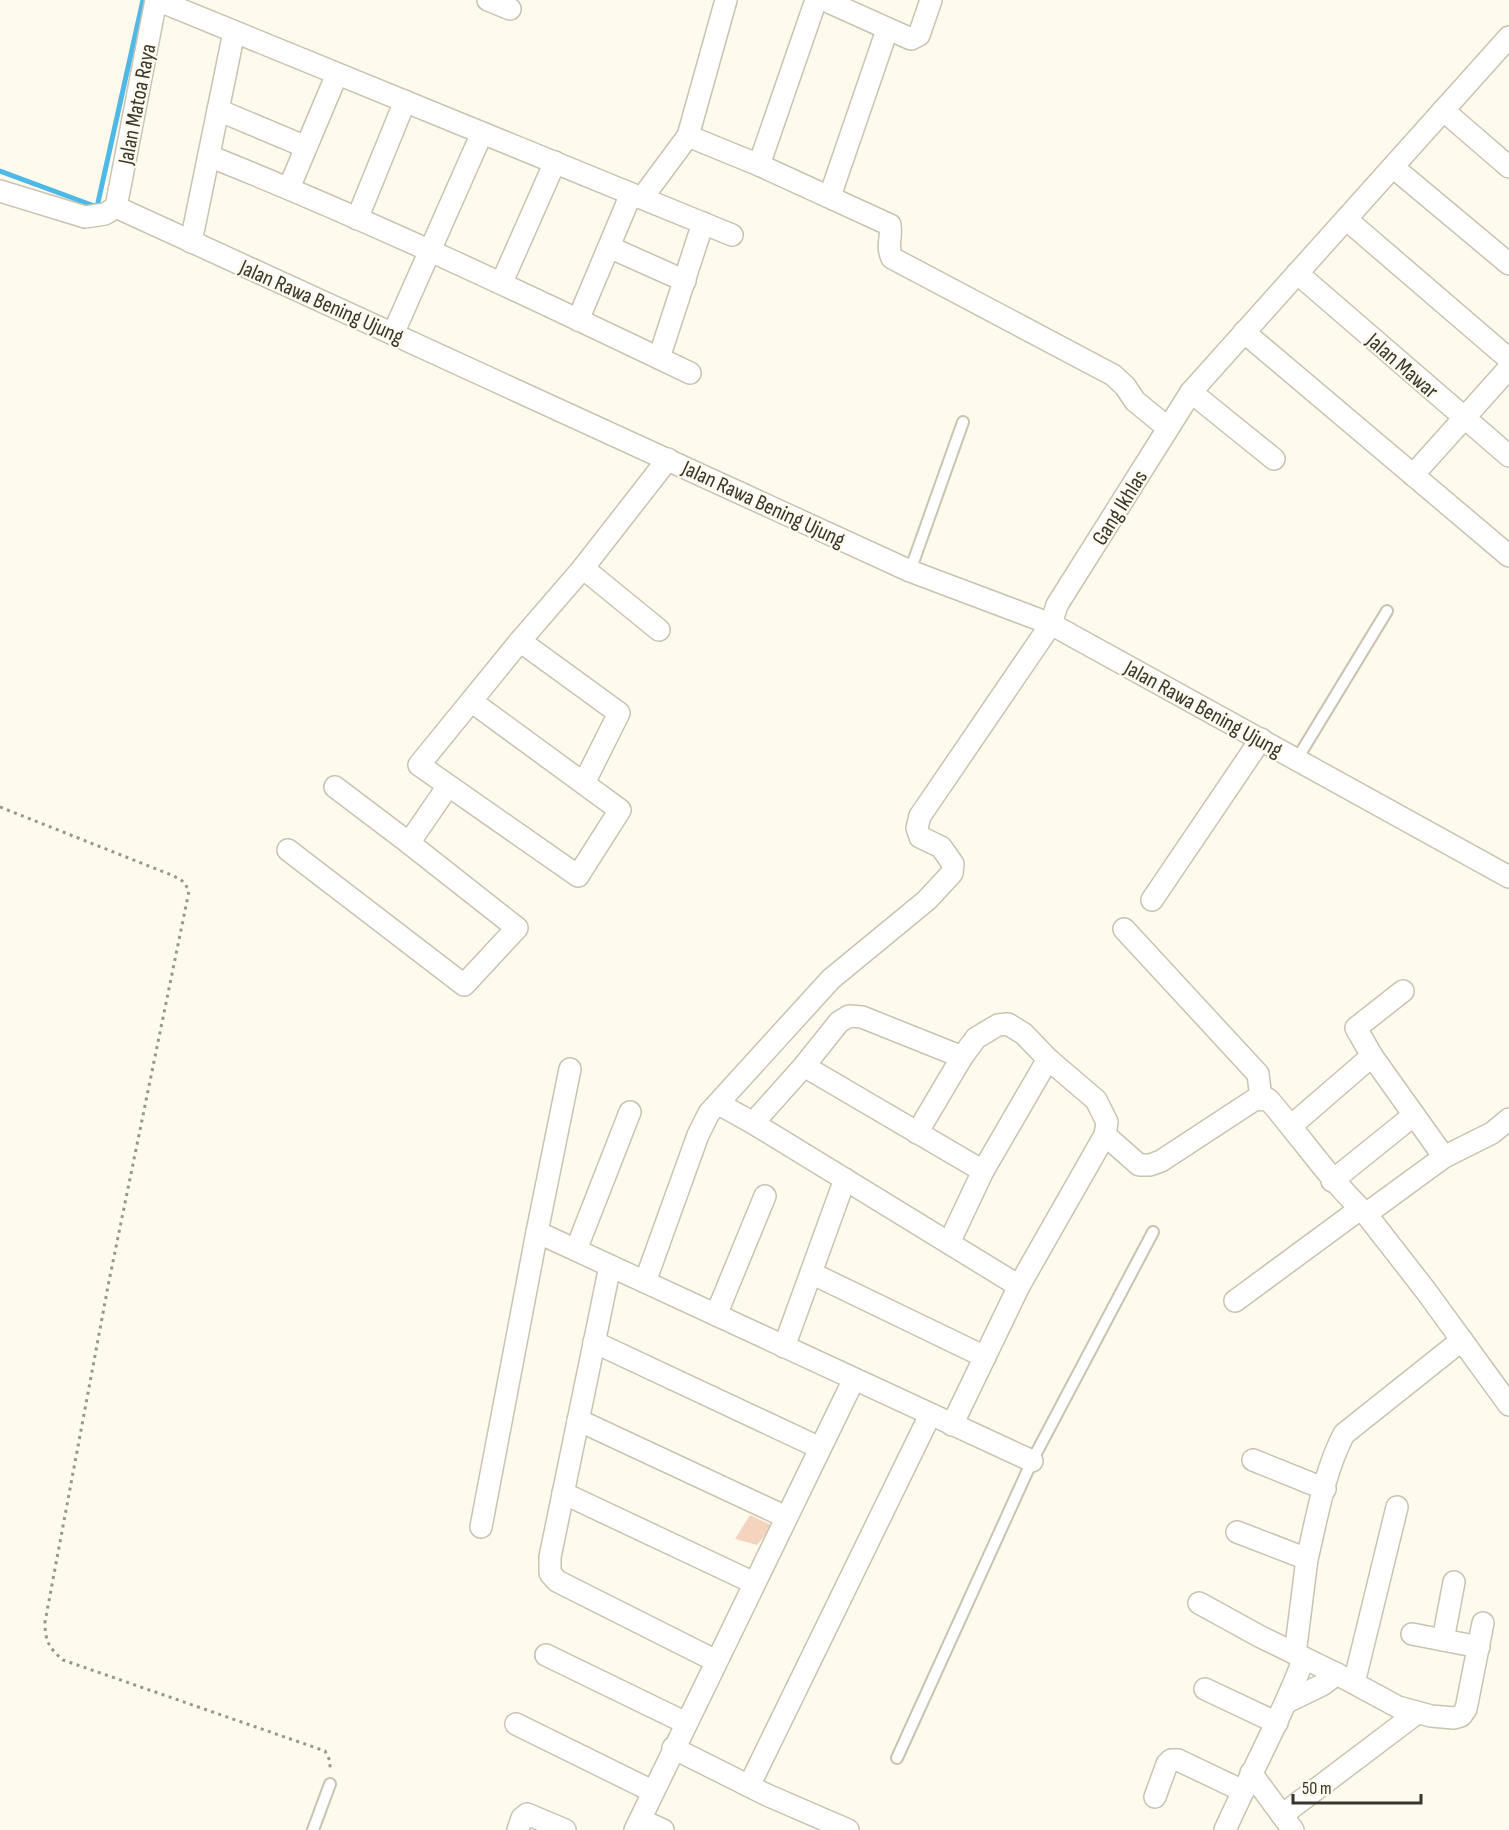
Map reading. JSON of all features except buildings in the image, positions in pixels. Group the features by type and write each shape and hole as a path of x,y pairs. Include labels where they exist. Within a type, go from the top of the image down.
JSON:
{"street":[{"path":"157,0 732,235"},
{"name":"Jalan Matoa Raya","path":"116,207 157,0"},
{"path":"488,0 510,9"},
{"path":"578,320 609,247 636,196 688,136 726,0"},
{"path":"759,165 816,0"},
{"path":"824,0 910,39 918,35 931,0"},
{"path":"830,196 887,30"},
{"path":"191,242 234,32"},
{"name":"Gang Ikhlas","path":"719,1104 831,979 927,900 952,873 953,864 941,847 920,837 916,828 920,816 1051,624 1058,605 1191,392 1443,110 1505,51"},
{"path":"289,188 337,74"},
{"path":"357,219 405,101"},
{"path":"218,110 306,147"},
{"path":"1443,110 1509,167"},
{"path":"393,334 482,133"},
{"path":"688,136 830,196 890,225 888,249 892,258 1113,375 1136,401 1168,428"},
{"path":"209,156 289,188 502,282 690,373"},
{"path":"502,282 555,162"},
{"path":"1393,167 1509,264"},
{"path":"0,191 85,217 105,214 116,207"},
{"name":"Jalan Rawa Bening Ujung","path":"116,207 910,571 1051,624 1509,877"},
{"path":"1346,219 1509,359"},
{"path":"659,358 703,223"},
{"path":"609,247 685,281"},
{"name":"Jalan Mawar","path":"1297,273 1509,456"},
{"path":"1244,332 1509,556"},
{"path":"1413,475 1509,368"},
{"path":"1191,392 1274,459"},
{"path":"471,701 620,810 578,876 419,765 471,701 520,641 583,568 668,459"},
{"path":"583,568 658,630"},
{"path":"520,641 619,713 584,783"},
{"path":"1152,900 1261,739"},
{"path":"409,843 448,786"},
{"path":"288,850 464,985 517,928 335,787"},
{"path":"1124,929 1258,1074 1261,1100"},
{"path":"1402,991 1356,1028 1372,1056 1444,1157"},
{"path":"753,1123 804,1066 839,1022 849,1016 862,1017 962,1057"},
{"path":"917,1132 976,1038 988,1029 1008,1024 1024,1034 1048,1059 1096,1100 1107,1122 1105,1134 1019,1286 952,1425"},
{"path":"1291,1126 1372,1056"},
{"path":"949,1243 983,1171 1048,1059"},
{"path":"804,1066 983,1171"},
{"path":"482,1527 570,1069"},
{"path":"1105,1134 1139,1165 1150,1165 1161,1161 1254,1100 1268,1099 1332,1181 1363,1211 1509,1405"},
{"path":"645,1282 698,1135 709,1113 719,1104 1019,1286"},
{"path":"576,1250 630,1112"},
{"path":"1332,1181 1414,1115"},
{"path":"1235,1301 1444,1157 1501,1138 1509,1119"},
{"path":"784,1347 845,1179"},
{"path":"716,1315 765,1196"},
{"path":"537,1232 1032,1461"},
{"path":"610,1266 550,1557 550,1573 557,1581 716,1661"},
{"path":"812,1273 985,1357"},
{"path":"1226,1830 1287,1702 1300,1656 1307,1559 1336,1449 1344,1434 1462,1340"},
{"path":"594,1342 820,1448"},
{"path":"663,1830 638,1825 652,1791 854,1379"},
{"path":"749,1786 930,1414"},
{"path":"578,1420 786,1517"},
{"path":"1253,1460 1324,1489"},
{"path":"563,1493 754,1583"},
{"path":"1346,1678 1397,1507"},
{"path":"1237,1532 1307,1559"},
{"path":"1443,1640 1454,1582"},
{"path":"1199,1603 1398,1707 1431,1716 1454,1718 1461,1716 1466,1709 1483,1623"},
{"path":"1412,1634 1479,1647"},
{"path":"546,1656 686,1723"},
{"path":"1287,1702 1322,1685 1346,1678"},
{"path":"1205,1689 1277,1723"},
{"path":"1155,1797 1167,1764 1171,1760 1178,1760 1247,1782 1287,1822 1417,1713"},
{"path":"516,1724 652,1791"},
{"path":"673,1748 749,1786 848,1830"},
{"path":"518,1830 522,1818 527,1814 564,1830"}],"lane":[{"path":"910,571 963,422"},
{"path":"1297,759 1387,611"},
{"path":"897,1758 1032,1461 1153,1232"},
{"path":"313,1830 330,1784"}],"path":[{"path":"0,807 174,876 184,882 189,891 109,1281 45,1622 45,1638 63,1660 325,1751 330,1761 330,1784"}],"waterway":[{"path":"0,171 97,207 143,0"}]}
